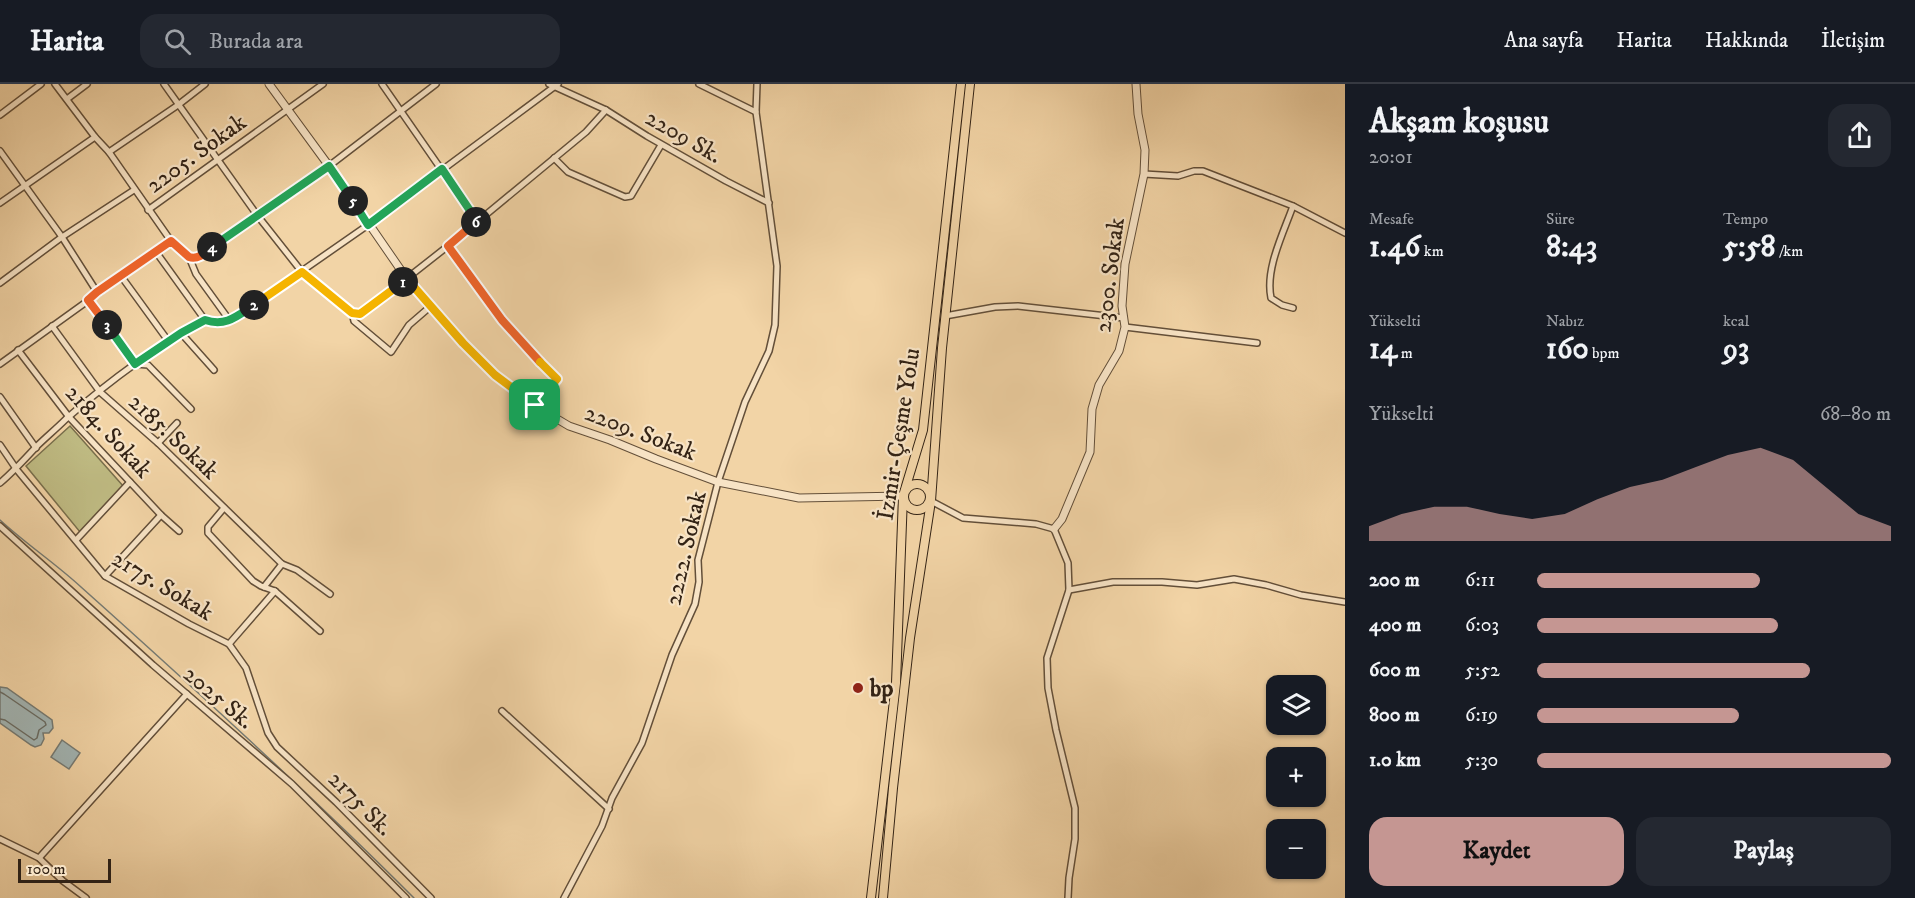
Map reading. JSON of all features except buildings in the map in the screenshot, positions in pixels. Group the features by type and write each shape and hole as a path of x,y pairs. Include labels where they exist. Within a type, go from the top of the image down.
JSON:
{"highway":[{"name":"İzmir-Çeşme Yolu","path":"872,898 896,684 903,496 923,430 962,84"},
{"name":"İzmir-Çeşme Yolu","path":"883,898 910,638 931,501 945,316 970,84"},
{"path":"921,485 930,494 931,501 923,509 914,510 906,506 903,496 909,486 921,485"}],"street":[{"path":"0,115 41,84"},
{"path":"55,84 109,152 171,241 189,257 196,274 230,321"},
{"path":"67,99 87,84"},
{"path":"164,84 257,215 302,272 352,313 360,314 448,246 586,132 606,110"},
{"path":"109,152 205,84"},
{"name":"2209. Sokak","path":"269,84 407,279 463,343 495,375 535,405 569,426 718,482 799,498 903,496"},
{"name":"2205. Sokak","path":"148,210 323,84"},
{"path":"382,84 477,221"},
{"path":"189,257 200,256 329,166 436,84"},
{"path":"699,84 756,112"},
{"name":"2222. Sokak","path":"564,898 642,743 672,655 695,604 699,582 698,560 718,482 745,402 769,351 775,325 777,266 756,112 757,84"},
{"name":"2300. Sokak","path":"1054,529 1062,519 1090,452 1092,409 1099,385 1119,351 1125,327 1122,306 1125,264 1144,174 1145,150 1138,114 1136,84"},
{"path":"0,483 17,470 36,448 69,417 135,364 205,320 219,323 230,321 368,225 554,85"},
{"name":"2209 Sk.","path":"554,85 606,110 661,145 726,182 769,203"},
{"path":"0,203 95,137"},
{"path":"554,158 568,172 625,197 631,196 661,145"},
{"path":"0,151 63,237 97,292"},
{"path":"1144,174 1178,176 1203,171 1293,206 1345,233"},
{"path":"0,283 63,237 134,190"},
{"path":"1293,206 1270,273 1269,286 1271,298 1282,305 1293,308"},
{"path":"0,364 97,292 171,241"},
{"path":"448,246 502,320 557,379 535,405"},
{"path":"156,252 205,320"},
{"path":"121,276 169,342"},
{"path":"88,300 135,364 148,365 191,409"},
{"path":"352,313 354,321 390,352 409,325 430,306"},
{"path":"945,316 995,307 1018,306 1124,318"},
{"name":"2185. Sokak","path":"52,326 100,392 158,443 282,564 297,570 330,594"},
{"path":"1125,327 1257,343"},
{"path":"181,333 214,370"},
{"name":"2184. Sokak","path":"18,350 69,417 161,515 179,531"},
{"path":"0,397 36,448"},
{"path":"158,443 177,423"},
{"name":"2175. Sokak","path":"0,445 17,470 105,576 229,644 246,668 268,733"},
{"path":"76,540 130,482"},
{"path":"931,501 963,518 1036,524 1054,529 1068,563 1069,590 1047,658 1048,688 1075,808 1075,840 1068,878 1068,898"},
{"path":"224,508 208,527 208,533 253,581 275,591 320,631"},
{"path":"105,576 161,515"},
{"name":"2025 Sk.","path":"1,529 187,694 292,783 406,898"},
{"path":"264,587 282,564"},
{"path":"1069,590 1113,582 1197,585 1234,579 1301,595 1345,602"},
{"path":"229,644 275,591"},
{"path":"39,858 187,694"},
{"path":"502,711 609,808"},
{"name":"2175 Sk.","path":"268,733 277,747 336,802 430,898"},
{"path":"0,839 39,858 63,881 86,898"}],"shaded area":[{"path":"70,426 124,487 80,532 26,466"}],"water":[{"path":"0,687 7,688 52,720 53,728 49,733 43,733 44,739 41,745 35,747 31,745 0,723"},
{"path":"62,740 80,753 69,769 51,757"}],"waterway":[{"path":"0,520 71,578 208,701 414,898"}],"place":[{"name":"bp","path":"858,688"}],"route":[{"path":"329,166 368,225 442,169 477,221 448,246 502,320 557,379 535,405 495,375 463,343 407,279 364,312 356,314 302,272 230,321 219,323 205,320 135,364 88,300 171,241 189,257 200,256 329,166"}]}
